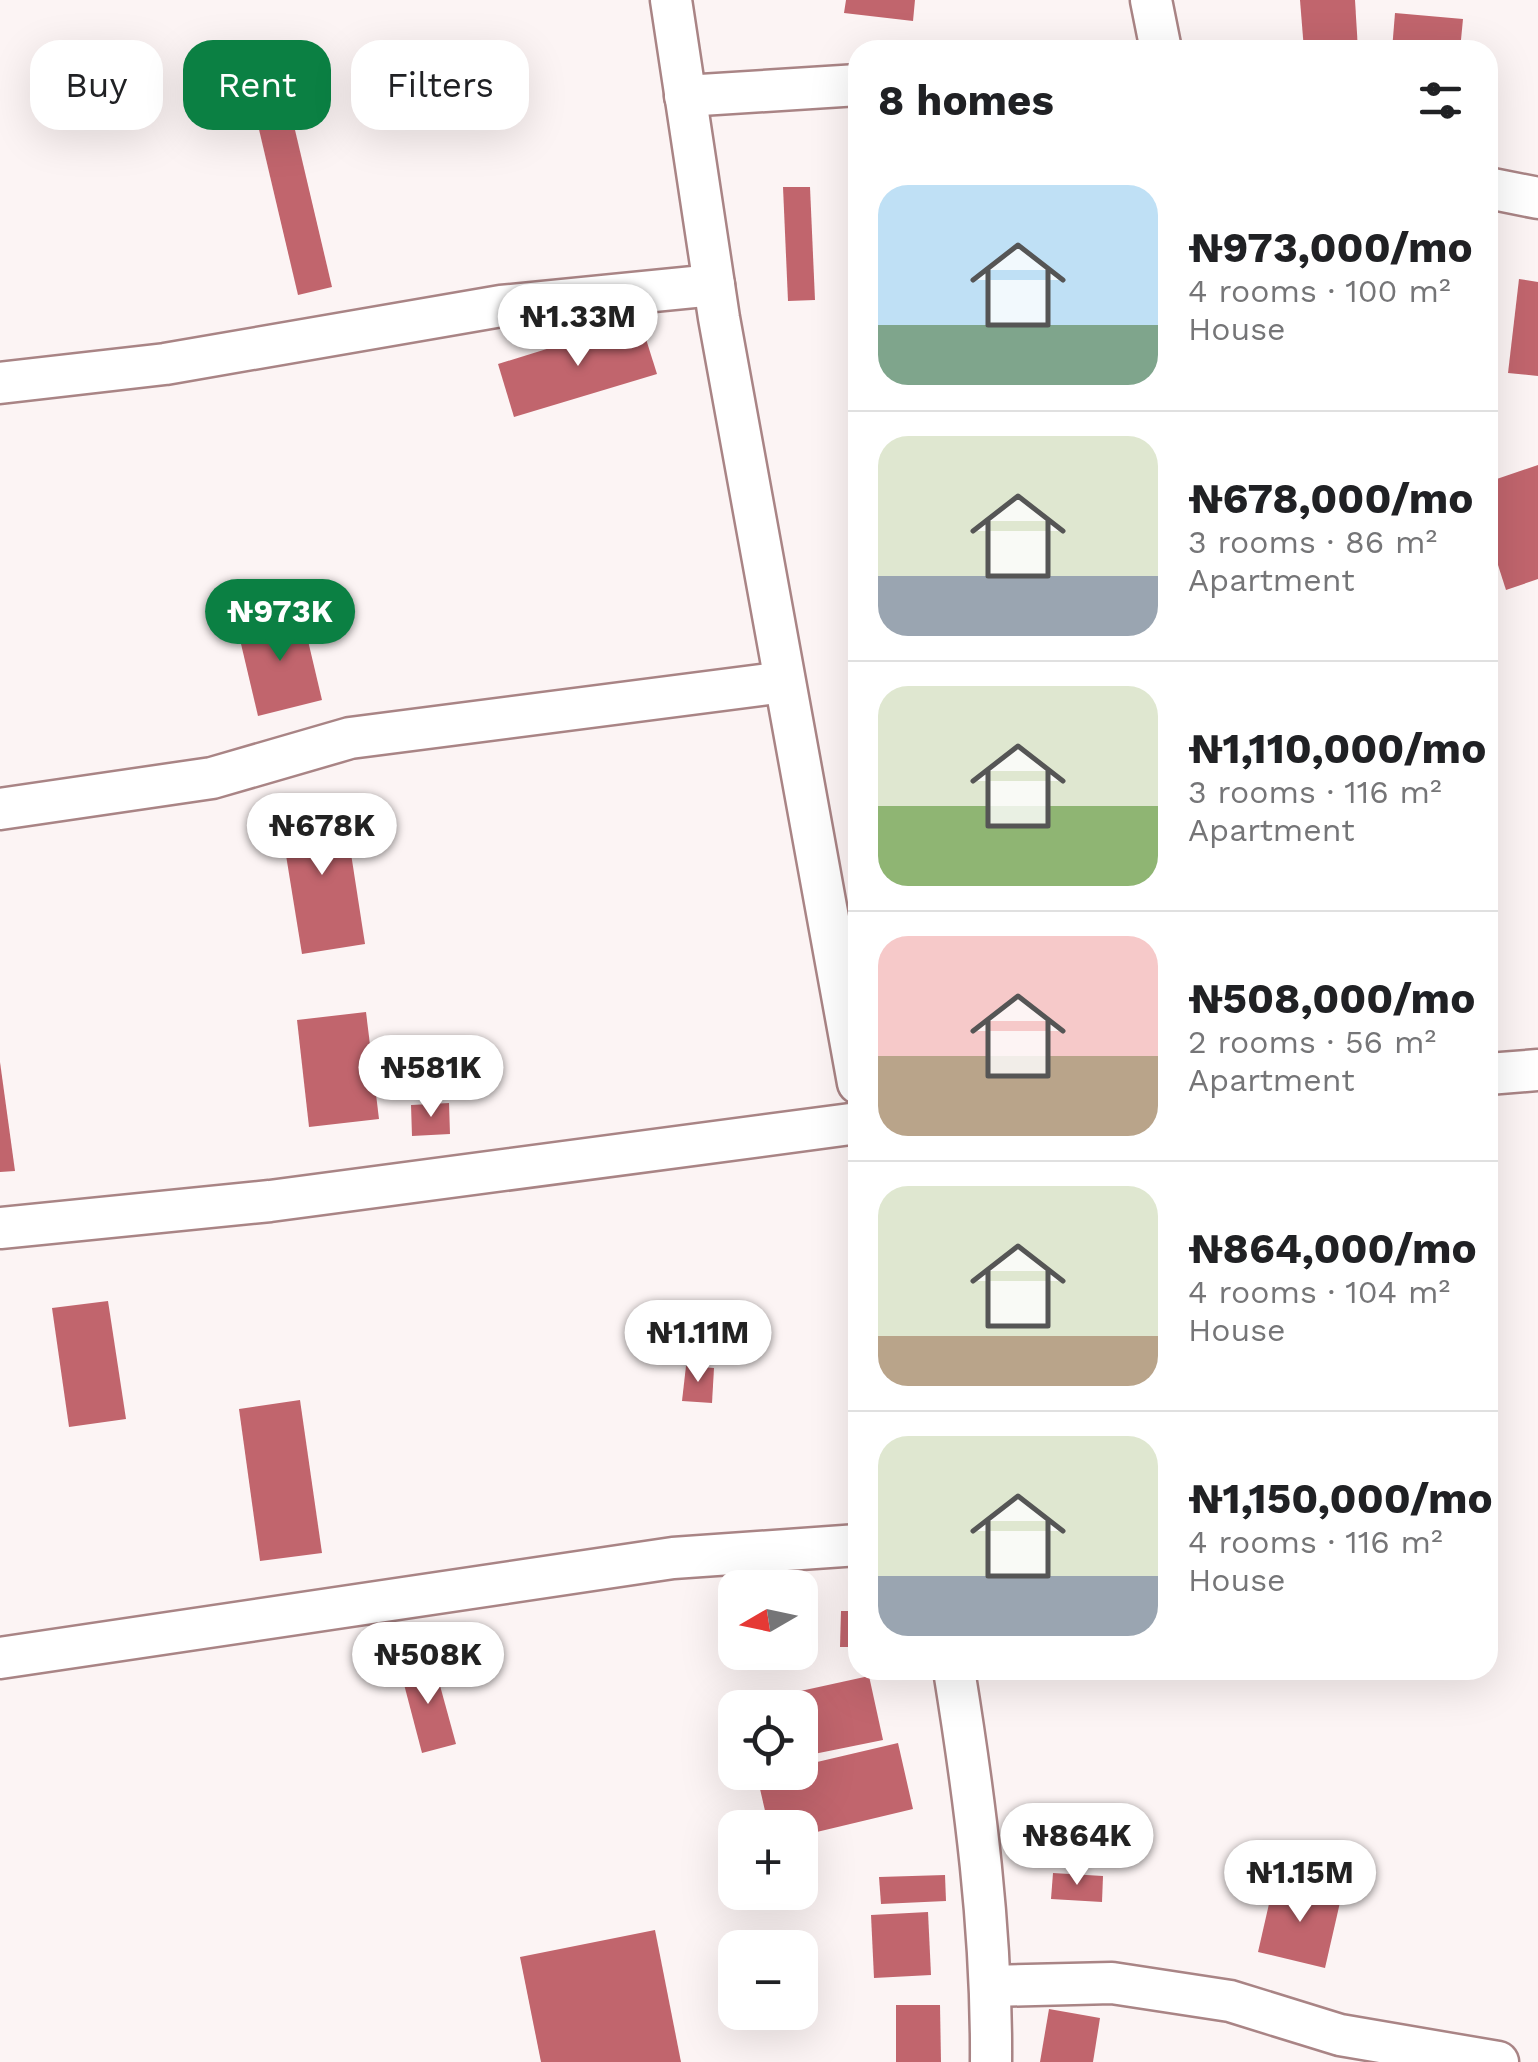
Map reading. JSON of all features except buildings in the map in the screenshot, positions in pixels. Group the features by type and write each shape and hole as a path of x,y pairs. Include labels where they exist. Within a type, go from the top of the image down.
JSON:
{"street":[{"path":"671,0 714,285 848,1029"},
{"path":"1150,0 1158,40"},
{"path":"685,96 848,86"},
{"path":"1498,190 1538,198"},
{"path":"0,383 166,364 501,306 714,285"},
{"path":"0,809 212,778 350,738 784,682"},
{"path":"1498,1073 1538,1070"},
{"path":"0,1228 479,1175 762,1132 848,1124"},
{"path":"0,1658 673,1558 848,1546"},
{"path":"956,1680 974,1794 992,1986 991,2062"},
{"path":"992,1986 1112,1982 1230,2001 1340,2035 1498,2062"}]}
